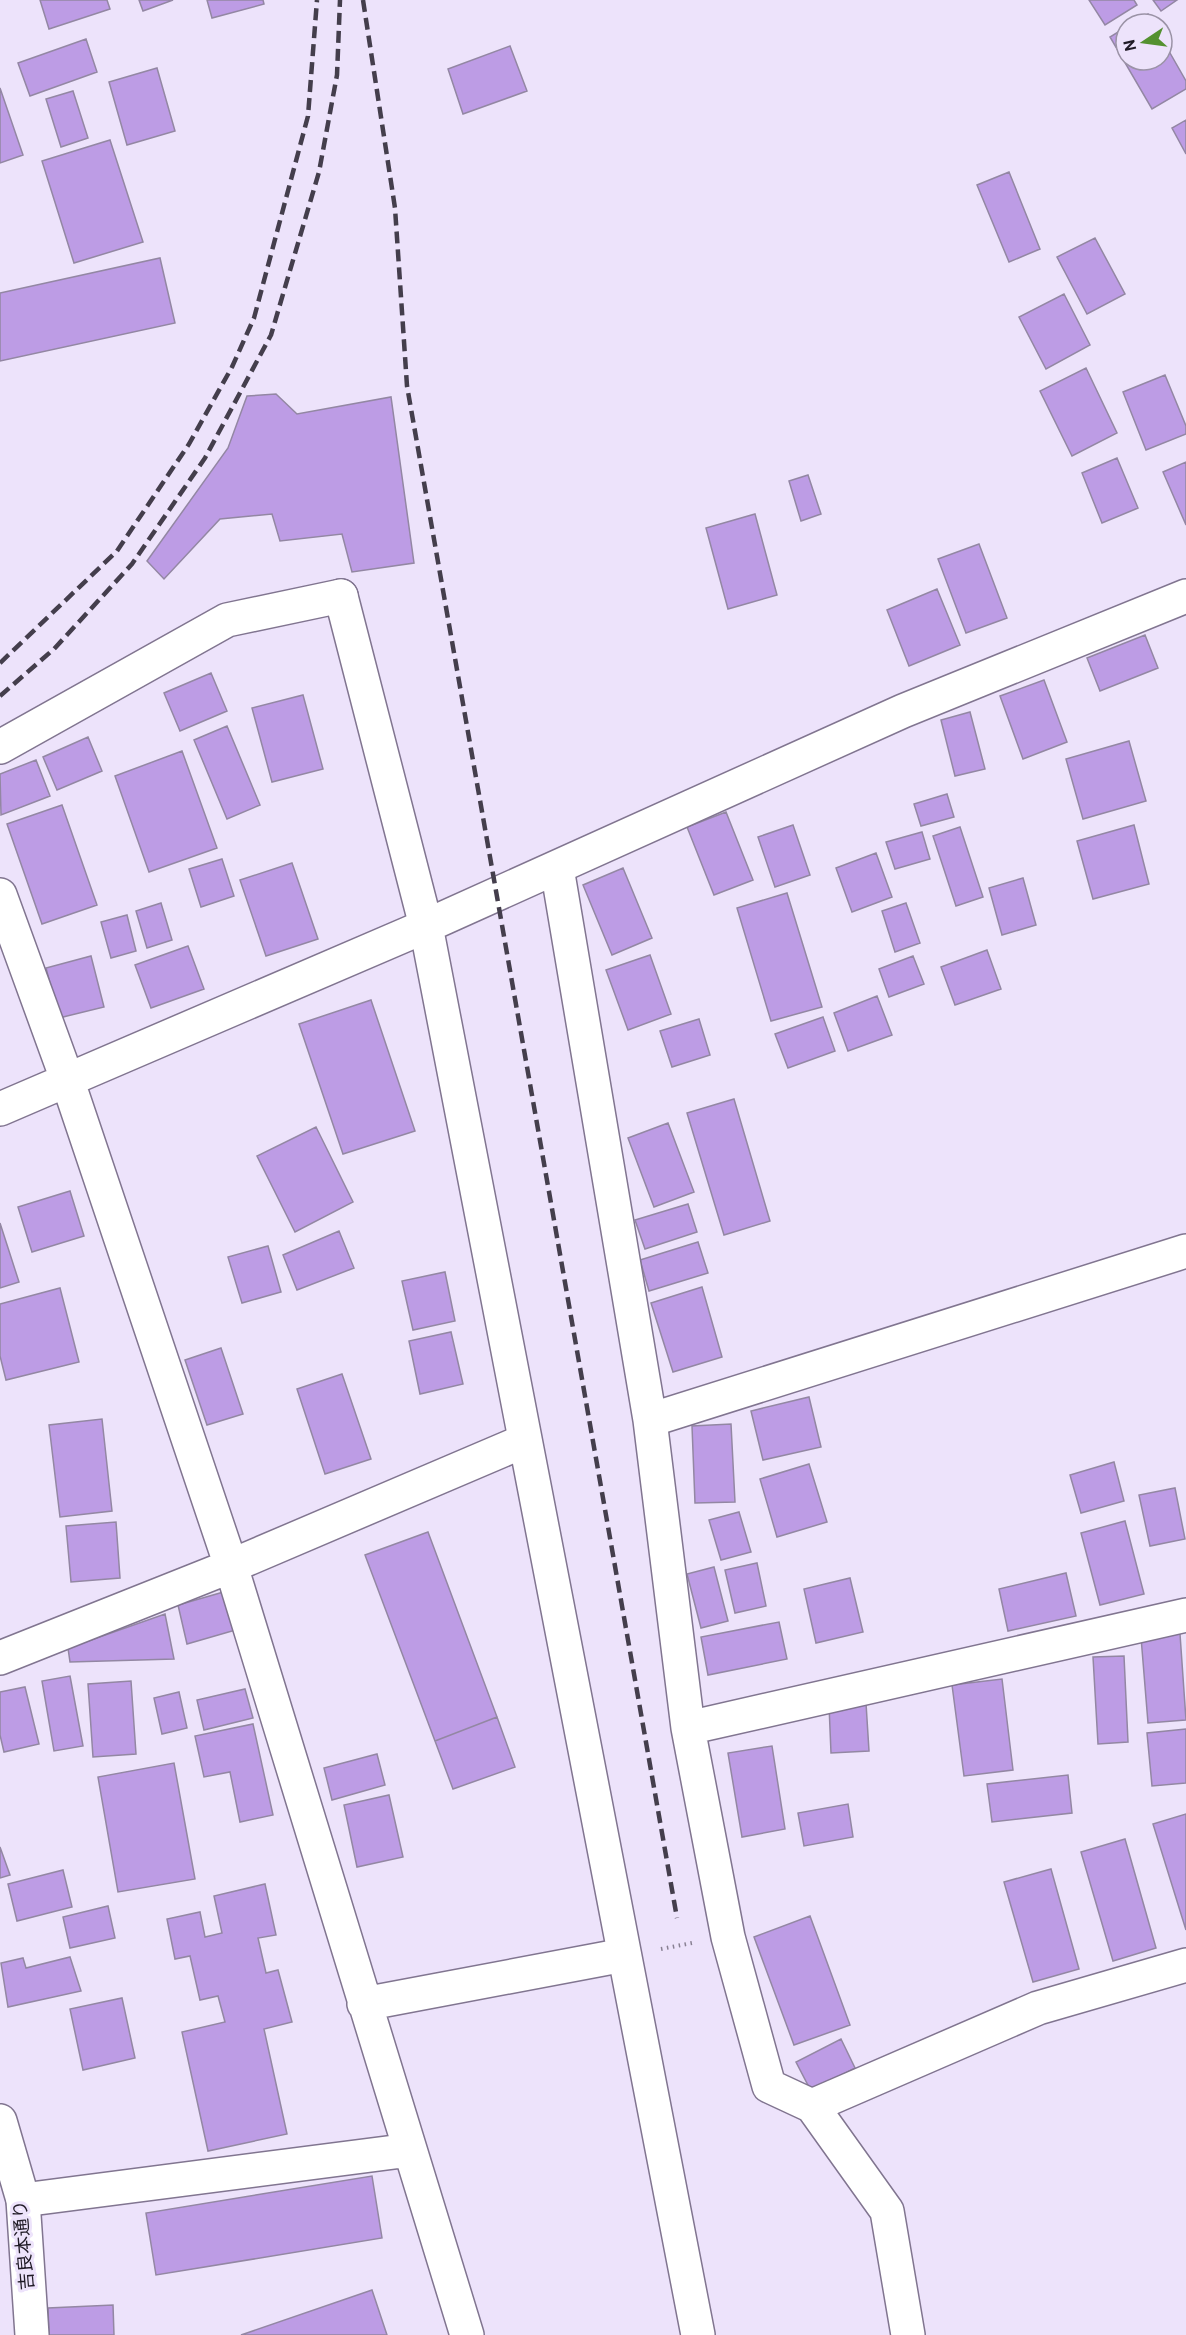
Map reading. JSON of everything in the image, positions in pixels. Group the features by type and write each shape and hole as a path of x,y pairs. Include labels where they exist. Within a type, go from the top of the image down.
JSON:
{"main road":[{"path":"0,1108 426,926 903,711 1186,596"},
{"path":"0,747 227,620 341,597 426,926 698,2335"},
{"path":"557,868 650,1420 688,1728 728,1937 769,2086 812,2106 887,2211 908,2335"},
{"path":"0,895 67,1079 231,1566 467,2335"},
{"path":"650,1420 1186,1251"},
{"path":"0,1658 231,1566 524,1441"},
{"path":"688,1728 1186,1615"},
{"path":"364,2004 624,1955"},
{"path":"812,2106 1038,2008 1186,1965"},
{"name":"吉良本通り","path":"0,2121 23,2200 32,2335"},
{"path":"23,2200 410,2150"}],"path":[{"path":"624,1955 728,1937"}],"building":[{"path":"40,0 107,0 110,9 49,29"},
{"path":"139,0 173,0 143,11"},
{"path":"207,0 263,0 264,4 212,18"},
{"path":"1089,0 1134,0 1137,5 1126,12 1114,12 1114,19 1105,25"},
{"path":"1153,0 1177,0 1161,11"},
{"path":"86,39 97,72 30,96 18,63"},
{"path":"510,46 527,91 463,114 448,69"},
{"path":"1174,60 1186,81 1186,89 1152,109 1130,72 1174,72"},
{"path":"157,68 175,131 127,145 109,82"},
{"path":"0,88 23,155 0,163"},
{"path":"73,91 88,138 61,147 46,99"},
{"path":"1186,120 1186,154 1172,128"},
{"path":"110,140 143,242 74,263 42,161"},
{"path":"1009,172 1040,249 1009,262 977,185"},
{"path":"1095,238 1125,294 1087,314 1057,257"},
{"path":"160,258 175,323 0,361 0,293"},
{"path":"1064,294 1090,345 1046,369 1019,317"},
{"path":"1086,368 1117,433 1072,456 1040,391"},
{"path":"1165,375 1186,426 1186,434 1146,450 1123,392"},
{"path":"276,394 297,414 391,397 414,563 352,572 342,534 280,541 272,514 220,519 164,579 147,561 228,448 247,396"},
{"path":"1117,458 1138,508 1102,523 1082,473"},
{"path":"1186,462 1186,525 1163,472"},
{"path":"808,475 821,514 801,521 789,481"},
{"path":"755,514 777,595 728,609 706,528"},
{"path":"979,544 1007,618 966,633 938,559"},
{"path":"937,589 960,645 909,666 887,610"},
{"path":"1145,635 1158,668 1100,691 1087,658"},
{"path":"211,673 227,711 180,731 164,693"},
{"path":"1044,680 1067,742 1023,759 1000,696"},
{"path":"303,695 323,769 272,782 252,708"},
{"path":"970,712 985,769 955,776 941,720"},
{"path":"227,726 260,805 227,819 194,740"},
{"path":"88,737 102,771 57,790 43,757"},
{"path":"1129,741 1146,801 1083,819 1066,759"},
{"path":"182,751 217,848 149,872 115,776"},
{"path":"36,760 50,796 1,815 0,774"},
{"path":"947,794 954,817 921,826 914,804"},
{"path":"62,805 97,905 42,924 7,824"},
{"path":"726,812 753,880 714,895 687,827"},
{"path":"793,825 810,875 775,887 758,837"},
{"path":"1134,825 1149,884 1093,899 1077,841"},
{"path":"960,827 983,897 956,906 933,836"},
{"path":"922,832 930,859 895,869 886,842"},
{"path":"876,853 892,897 852,912 836,868"},
{"path":"222,859 234,896 201,907 189,869"},
{"path":"292,863 318,939 266,956 240,880"},
{"path":"623,868 652,938 612,955 583,885"},
{"path":"1023,878 1036,925 1002,935 989,888"},
{"path":"787,893 822,1007 771,1021 737,908"},
{"path":"161,903 172,940 147,948 136,911"},
{"path":"906,903 920,943 895,952 882,911"},
{"path":"127,915 136,951 111,958 101,922"},
{"path":"188,946 204,989 151,1008 135,965"},
{"path":"987,950 1001,989 955,1005 941,967"},
{"path":"650,955 671,1014 628,1030 606,970"},
{"path":"91,956 104,1007 59,1018 46,968"},
{"path":"913,956 924,984 889,997 879,969"},
{"path":"877,996 892,1035 848,1051 834,1013"},
{"path":"371,1000 415,1131 343,1154 299,1024"},
{"path":"823,1017 835,1051 788,1068 775,1034"},
{"path":"699,1019 710,1055 672,1067 660,1031"},
{"path":"734,1099 770,1221 724,1235 687,1113"},
{"path":"668,1123 694,1192 654,1207 628,1138"},
{"path":"316,1127 353,1202 295,1232 257,1156"},
{"path":"70,1191 84,1236 32,1252 18,1207"},
{"path":"688,1204 697,1232 645,1249 635,1220"},
{"path":"0,1223 19,1282 0,1288"},
{"path":"339,1231 354,1268 297,1290 283,1255"},
{"path":"698,1242 708,1273 649,1291 640,1260"},
{"path":"268,1246 281,1292 242,1303 228,1257"},
{"path":"445,1272 455,1321 413,1330 402,1281"},
{"path":"702,1287 722,1357 673,1372 651,1303"},
{"path":"60,1288 79,1362 6,1380 0,1356 0,1304"},
{"path":"451,1332 463,1384 420,1394 409,1341"},
{"path":"221,1348 243,1414 207,1425 185,1360"},
{"path":"342,1374 371,1459 325,1474 297,1389"},
{"path":"809,1397 821,1447 763,1460 751,1411"},
{"path":"102,1419 112,1511 60,1517 49,1425"},
{"path":"731,1424 735,1502 695,1503 692,1426"},
{"path":"1114,1462 1124,1501 1081,1513 1070,1475"},
{"path":"809,1464 827,1522 777,1537 760,1479"},
{"path":"1175,1488 1185,1539 1150,1546 1139,1495"},
{"path":"739,1512 751,1552 721,1560 709,1520"},
{"path":"1125,1521 1144,1594 1100,1605 1081,1533"},
{"path":"116,1522 120,1578 71,1582 66,1526"},
{"path":"428,1532 497,1717 435,1741 365,1555"},
{"path":"757,1563 766,1606 735,1613 725,1570"},
{"path":"714,1567 728,1621 701,1628 687,1574"},
{"path":"1066,1573 1076,1616 1008,1631 999,1589"},
{"path":"850,1578 863,1632 816,1643 804,1589"},
{"path":"227,1591 239,1629 187,1644 178,1605"},
{"path":"165,1614 174,1659 70,1662 68,1648"},
{"path":"779,1622 787,1659 708,1675 701,1637"},
{"path":"1180,1634 1186,1720 1148,1723 1141,1637"},
{"path":"1124,1656 1128,1742 1098,1744 1093,1657"},
{"path":"70,1676 83,1746 54,1751 42,1681"},
{"path":"1002,1679 1013,1770 964,1776 952,1685"},
{"path":"131,1681 136,1754 93,1757 88,1684"},
{"path":"25,1687 39,1744 4,1752 0,1735 0,1692"},
{"path":"245,1689 253,1718 204,1730 197,1700"},
{"path":"179,1692 187,1728 162,1734 154,1698"},
{"path":"866,1703 869,1751 831,1753 829,1705"},
{"path":"497,1717 515,1767 453,1789 435,1741"},
{"path":"253,1724 273,1815 240,1822 230,1772 204,1777 195,1736"},
{"path":"1186,1729 1186,1783 1152,1786 1147,1733"},
{"path":"772,1746 785,1829 742,1837 728,1753"},
{"path":"377,1754 385,1785 332,1800 324,1768"},
{"path":"174,1763 195,1879 118,1892 98,1777"},
{"path":"1068,1775 1072,1813 992,1822 987,1784"},
{"path":"389,1795 403,1857 357,1867 344,1805"},
{"path":"848,1804 853,1837 804,1846 798,1813"},
{"path":"1186,1814 1186,1930 1153,1824"},
{"path":"1125,1839 1156,1948 1113,1961 1081,1852"},
{"path":"0,1847 10,1875 0,1878"},
{"path":"1051,1869 1079,1969 1033,1982 1004,1882"},
{"path":"63,1870 72,1907 17,1921 8,1884"},
{"path":"265,1884 276,1935 258,1938 266,1973 278,1970 292,2022 264,2029 287,2134 208,2151 182,2032 225,2022 218,1996 200,2000 190,1956 175,1959 167,1919 200,1912 205,1937 222,1933 214,1896"},
{"path":"108,1906 115,1938 70,1948 63,1917"},
{"path":"810,1916 850,2025 794,2045 754,1937"},
{"path":"70,1957 81,1991 8,2007 1,1963 23,1958 26,1968"},
{"path":"122,1998 135,2058 83,2070 70,2009"},
{"path":"841,2039 855,2068 811,2091 796,2062"},
{"path":"372,2176 382,2238 156,2275 146,2213"},
{"path":"372,2290 387,2335 241,2335"},
{"path":"113,2305 114,2335 49,2335 48,2308"}],"railway":[{"path":"0,663 117,551 189,444 232,367 254,318 308,116 317,0"},
{"path":"0,696 54,649 132,564 205,458 271,335 319,172 337,75 340,0"},
{"path":"363,0 395,208 407,386 677,1918"}]}
